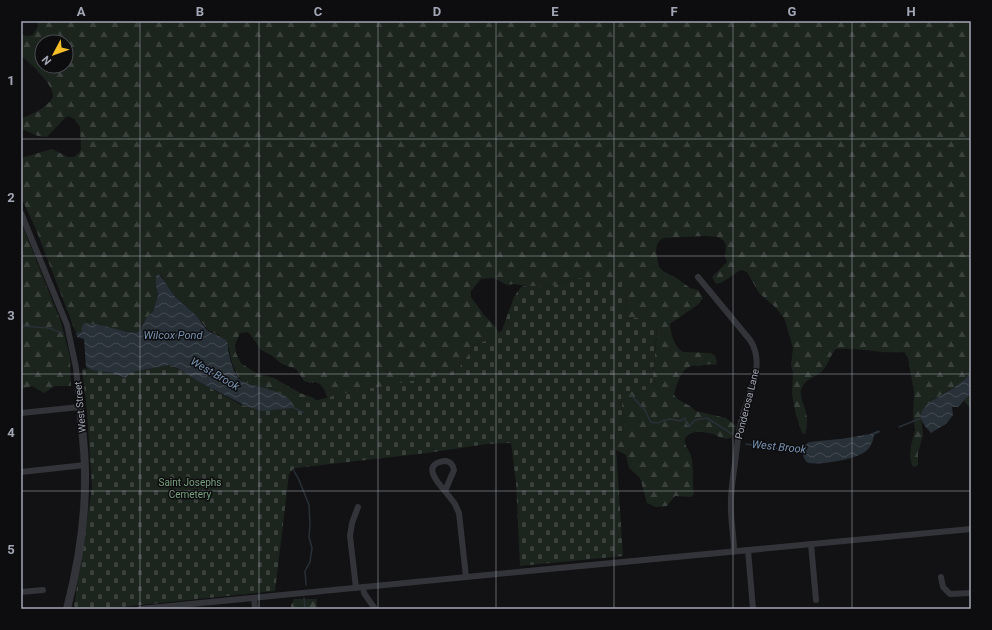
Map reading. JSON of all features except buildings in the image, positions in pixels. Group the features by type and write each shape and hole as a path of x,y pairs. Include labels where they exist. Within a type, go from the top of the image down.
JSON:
{"street":[{"name":"West Street","path":"21,213 65,320 74,358 80,406 85,465 83,513 76,568 67,609"},
{"name":"Ponderosa Lane","path":"698,277 750,340 755,351 757,361 754,378 741,422 731,494 734,551"},
{"path":"21,413 80,406"},
{"path":"445,491 454,470 449,462 445,461 434,465 432,471 436,481 455,504 459,513 466,577"},
{"path":"21,472 85,465"},
{"path":"356,588 350,536 352,524 358,507"},
{"path":"140,609 971,529"},
{"path":"811,544 816,600"},
{"path":"748,550 753,609"},
{"path":"941,577 943,587 950,594 971,593"},
{"path":"364,587 364,593 375,609"},
{"path":"21,592 43,590"},
{"path":"254,598 255,609"}],"green space":[{"path":"36,21 971,21 971,373 957,386 934,399 921,415 923,435 918,453 918,465 916,467 912,466 910,456 915,430 913,415 914,392 908,358 904,352 836,349 823,370 807,381 802,387 801,397 807,416 807,427 805,434 802,433 796,415 792,394 793,372 791,365 793,348 784,318 775,307 759,293 747,272 741,270 716,284 712,277 727,262 725,257 726,246 724,241 718,237 705,236 664,238 659,241 657,245 656,251 659,267 690,288 698,290 703,298 699,304 670,324 674,340 677,347 683,352 711,353 715,356 717,363 715,365 709,364 688,367 680,378 674,395 696,411 726,418 736,426 731,438 721,438 711,434 695,432 689,434 685,439 685,443 692,461 694,494 691,497 675,496 667,506 655,507 647,503 640,478 629,468 626,455 616,450 615,432 624,431 621,393 652,386 657,331 657,327 650,321 641,318 628,319 625,317 626,285 576,278 549,287 514,284 507,285 494,278 481,279 471,291 471,297 499,333 489,340 476,344 459,368 429,383 330,403 324,389 320,384 304,381 296,369 282,364 271,355 261,350 250,334 247,332 240,333 235,345 236,353 241,363 256,373 274,378 300,393 314,398 319,403 277,424 241,405 273,390 244,382 238,377 232,363 227,341 208,330 197,316 177,298 166,285 161,275 156,276 158,295 153,312 147,317 139,332 83,324 81,329 82,332 76,333 35,227 21,197 21,158 52,149 68,157 74,157 81,149 80,127 74,119 68,116 47,137 38,136 24,130 21,131 21,118 35,113 52,99 52,91 40,74 74,74 74,34 34,34 34,67 21,56 21,34 26,36 33,35 38,26"},
{"path":"21,222 61,322 70,357 71,386 55,386 44,393 32,386 21,389"},
{"name":"Saint Josephs Cemetery","path":"576,278 625,283 625,317 628,319 649,319 655,323 657,327 652,386 649,389 621,393 624,431 615,432 623,556 520,566 516,482 511,443 487,444 427,453 296,468 291,471 289,474 275,591 103,609 77,609 74,606 92,487 87,412 82,369 85,368 96,370 126,378 129,374 137,371 169,365 185,372 201,383 241,405 262,411 292,408 345,393 434,377 459,368 476,344 489,340 502,330 514,297 521,287 549,287"},
{"path":"971,393 971,409 964,401"},
{"path":"294,599 317,599 316,609 291,609"}],"water":[{"name":"Wilcox Pond","path":"158,274 175,296 197,316 208,331 227,341 232,365 239,379 252,385 279,393 291,402 292,408 262,411 246,406 169,365 137,371 129,374 126,378 112,373 92,370 86,367 84,339 77,337 76,333 82,332 81,329 83,324 97,324 127,332 139,332 147,317 153,312 158,295 156,276"},
{"path":"971,373 971,393 958,407 952,407 953,415 947,423 931,433 921,419 923,410 930,402 955,387"},
{"path":"879,430 880,432 874,435 872,444 868,449 854,457 838,461 814,463 808,463 804,458 803,447 809,442 841,439 870,434"}],"waterway":[{"name":"West Brook","path":"21,326 49,328 62,333"},
{"name":"West Brook","path":"631,395 645,410 650,421 655,423 670,419 680,421 685,418 686,423 689,426 695,420 707,418 732,434"},
{"name":"West Brook","path":"290,406 303,412"},
{"name":"West Brook","path":"899,427 921,418"},
{"name":"West Brook","path":"746,444 803,452"},
{"path":"294,471 309,505 309,537 312,548 310,562 305,571 306,585"},
{"path":"304,598 305,609"}]}
